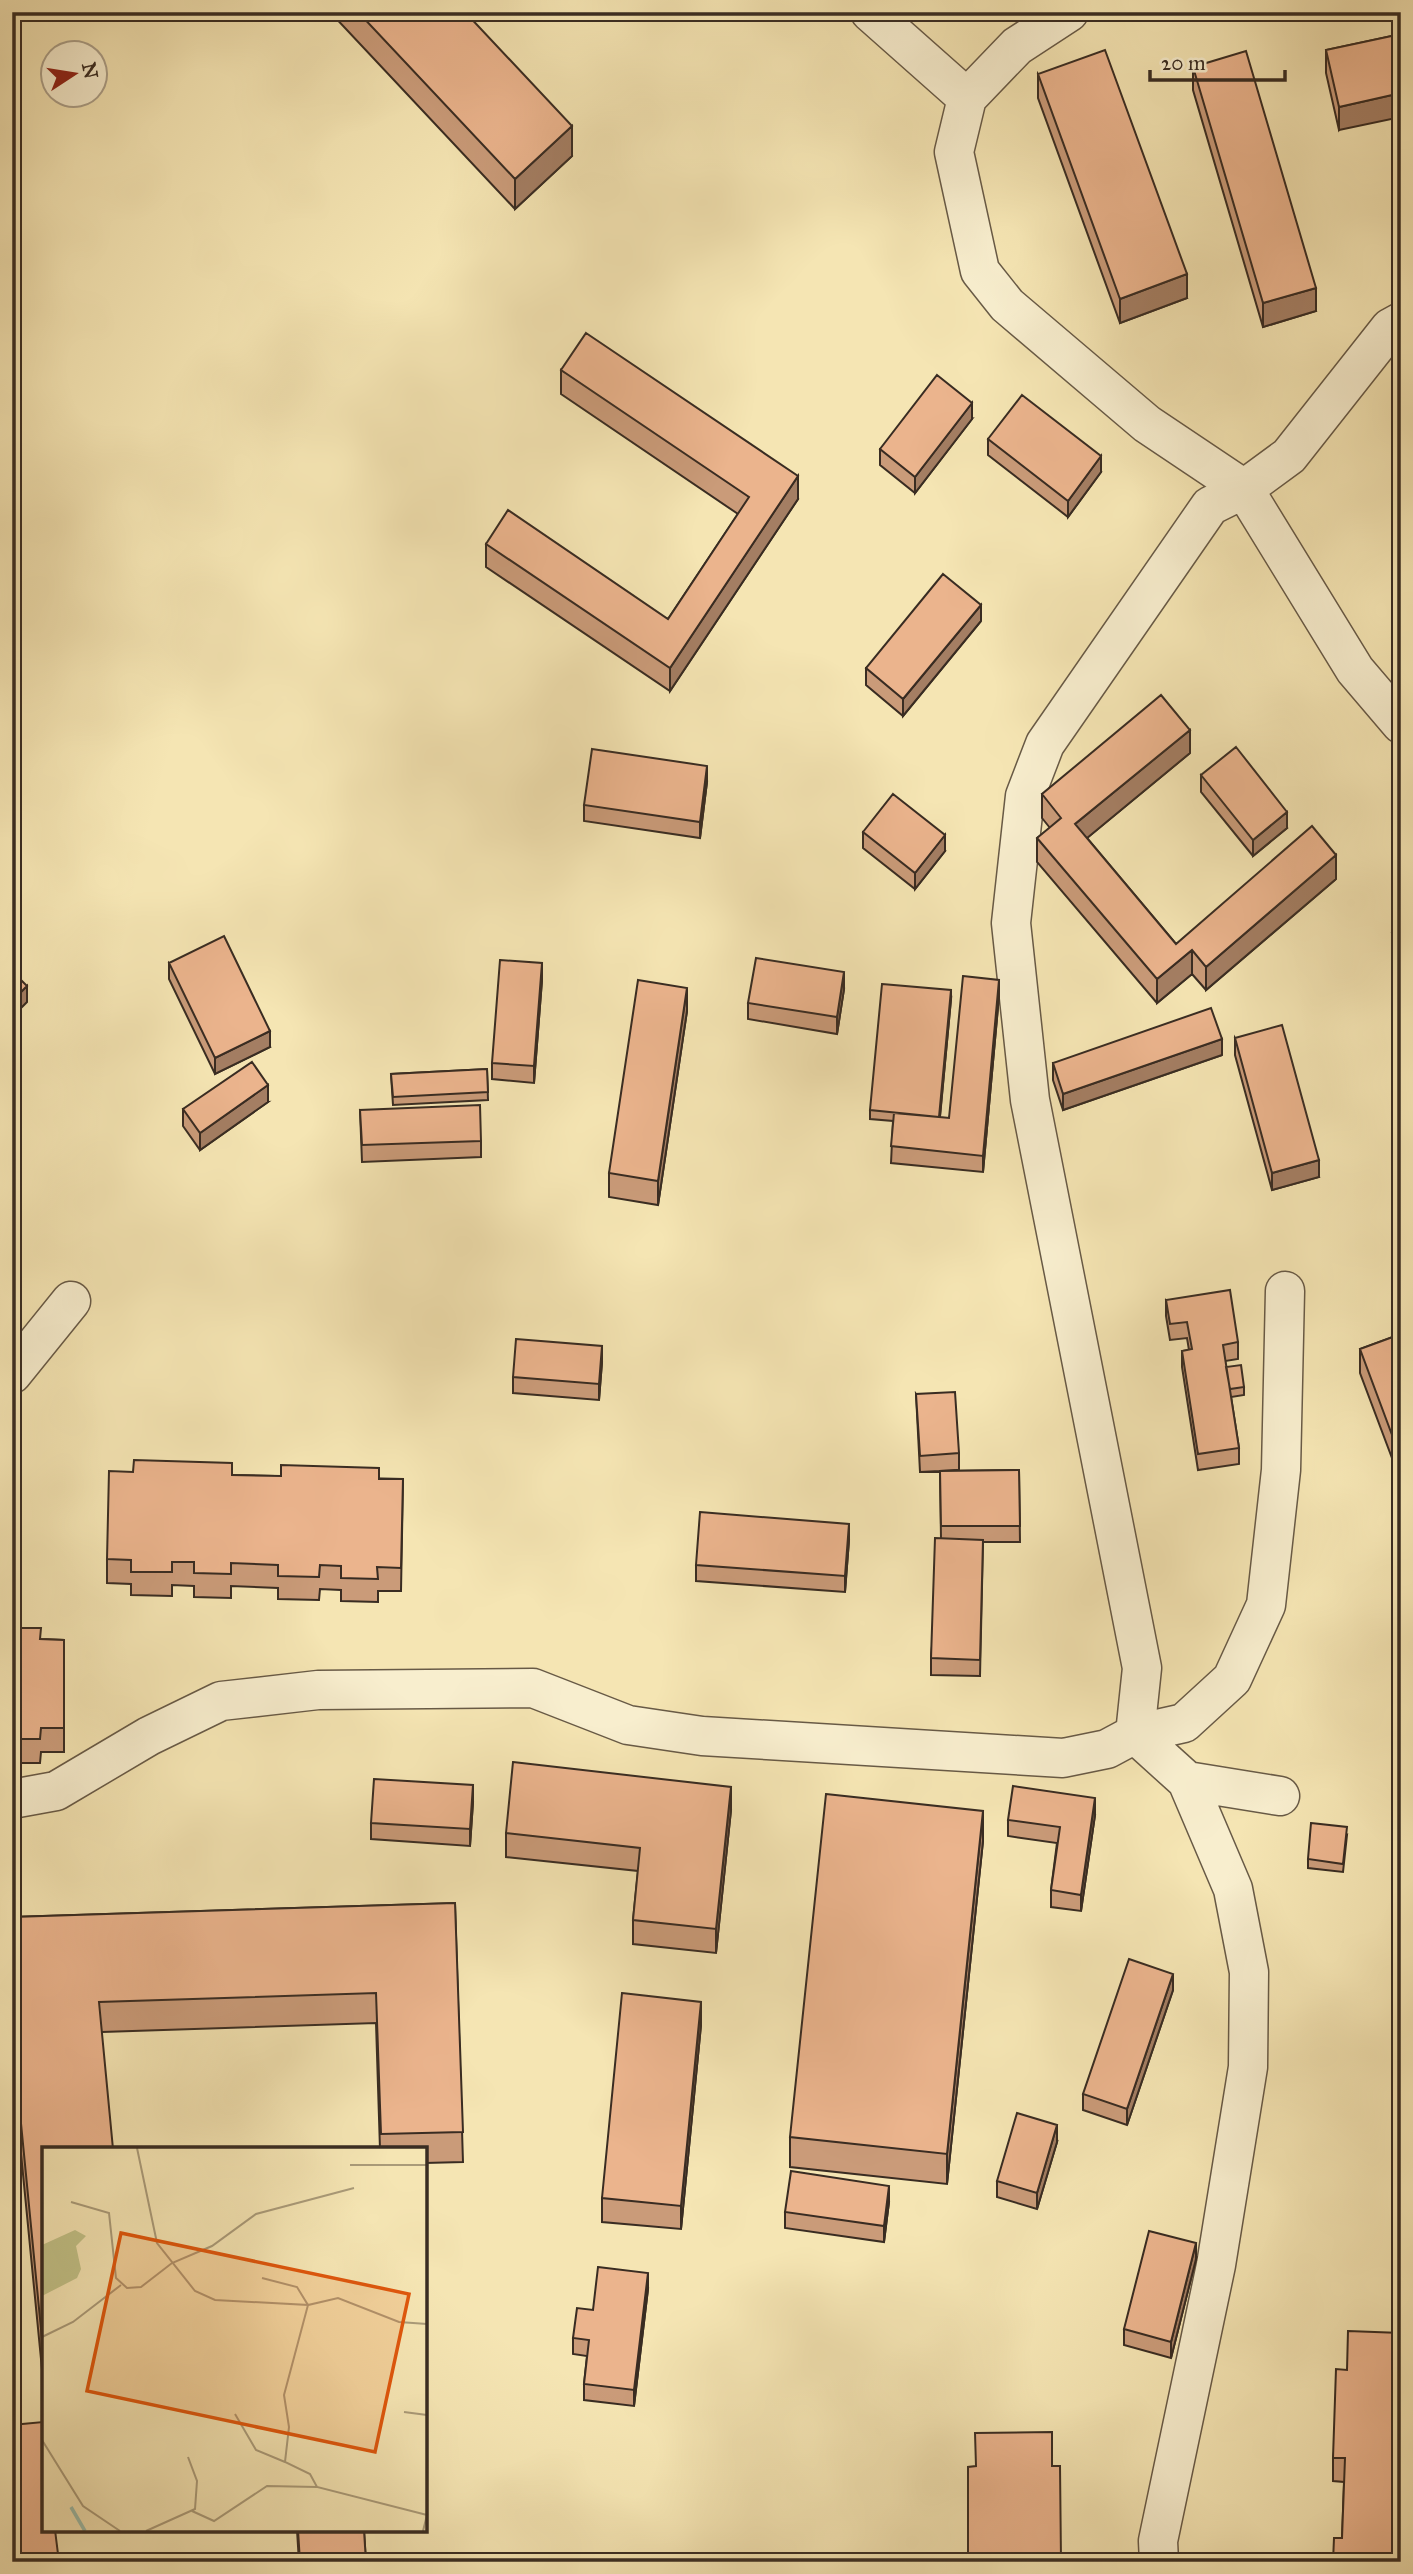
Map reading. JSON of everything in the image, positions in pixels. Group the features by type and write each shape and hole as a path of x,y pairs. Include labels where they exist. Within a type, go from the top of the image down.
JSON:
{"street":[{"path":"870,12 967,98"},
{"path":"1069,12 1017,46 967,98 954,152 980,271 1007,305 1147,424 1244,489 1356,670 1401,724"},
{"path":"1135,1734 1142,1668 1030,1100 1012,923 1025,796 1045,744 1210,506 1244,489 1289,456 1390,328 1401,322"},
{"path":"12,1799 56,1791 149,1736 220,1701 318,1690 533,1688 628,1725 702,1736 1063,1758 1107,1749 1135,1734 1184,1723 1232,1679 1266,1605 1281,1470 1285,1291"},
{"path":"12,1374 71,1301"},
{"path":"1135,1734 1187,1782 1233,1889 1249,1972 1248,2067 1216,2265 1158,2540 1159,2562"},
{"path":"1187,1782 1280,1796"}],"building":[{"path":"358,12 465,12 572,126 515,179"},
{"path":"1401,34 1401,93 1339,107 1326,50"},
{"path":"1105,50 1187,274 1120,299 1038,74"},
{"path":"1246,51 1316,288 1263,303 1193,67"},
{"path":"1401,195 1401,215 1396,197"},
{"path":"586,333 798,476 670,668 486,544 508,510 668,619 749,497 561,370"},
{"path":"937,375 972,403 915,477 880,449"},
{"path":"1022,395 1101,456 1068,501 988,439"},
{"path":"943,574 981,605 903,699 866,668"},
{"path":"1161,695 1190,730 1075,824 1176,944 1312,826 1336,855 1206,967 1192,950 1157,979 1037,838 1061,818 1042,794"},
{"path":"1236,747 1287,812 1253,840 1201,775"},
{"path":"592,749 707,766 700,822 584,805"},
{"path":"893,794 945,835 915,873 863,832"},
{"path":"1401,931 1401,963 1392,933"},
{"path":"224,936 270,1031 215,1058 169,963"},
{"path":"756,958 844,972 837,1017 748,1003"},
{"path":"500,960 542,963 534,1066 492,1063"},
{"path":"12,971 27,986 12,1001"},
{"path":"963,976 999,980 983,1156 891,1146 894,1113 949,1118"},
{"path":"638,980 687,988 658,1181 609,1173"},
{"path":"882,984 951,990 939,1117 870,1110"},
{"path":"1211,1008 1222,1039 1063,1094 1053,1063"},
{"path":"1282,1025 1319,1160 1272,1173 1235,1038"},
{"path":"252,1062 268,1085 200,1133 183,1109"},
{"path":"487,1069 488,1092 393,1097 391,1074"},
{"path":"480,1105 481,1141 362,1145 360,1110"},
{"path":"1230,1290 1238,1342 1223,1345 1239,1448 1198,1454 1182,1351 1192,1349 1187,1322 1170,1324 1166,1300"},
{"path":"1401,1334 1401,1459 1360,1349"},
{"path":"516,1339 602,1346 599,1384 513,1377"},
{"path":"1241,1365 1244,1387 1230,1389 1226,1367"},
{"path":"955,1392 959,1453 920,1456 916,1394"},
{"path":"134,1460 232,1463 232,1475 281,1476 281,1465 379,1468 379,1479 403,1479 401,1568 377,1567 378,1579 341,1578 341,1566 320,1565 319,1577 278,1576 278,1565 231,1563 231,1574 194,1573 194,1562 172,1562 172,1572 131,1572 131,1560 107,1559 109,1471 133,1472"},
{"path":"1019,1470 1020,1526 941,1526 940,1471"},
{"path":"700,1512 849,1524 845,1576 696,1565"},
{"path":"935,1538 983,1540 980,1660 931,1658"},
{"path":"12,1628 41,1628 40,1639 64,1640 64,1728 41,1728 40,1739 12,1739"},
{"path":"513,1762 731,1787 716,1929 633,1920 640,1848 506,1833"},
{"path":"374,1779 473,1785 470,1829 371,1823"},
{"path":"1013,1786 1095,1798 1081,1895 1051,1890 1060,1827 1008,1820"},
{"path":"826,1794 983,1811 947,2154 790,2137"},
{"path":"1311,1823 1347,1827 1343,1864 1308,1859"},
{"path":"455,1903 463,2132 381,2134 376,1993 99,2002 113,2147 42,2147 42,2339 12,2031 12,1917"},
{"path":"1129,1959 1173,1974 1127,2109 1083,2094"},
{"path":"622,1993 701,2002 681,2206 602,2198"},
{"path":"1017,2113 1057,2125 1037,2193 997,2181"},
{"path":"791,2171 889,2186 884,2226 785,2212"},
{"path":"1149,2231 1196,2243 1171,2342 1124,2329"},
{"path":"598,2267 648,2273 634,2390 584,2384 589,2340 573,2338 577,2308 593,2310"},
{"path":"1348,2331 1401,2333 1401,2562 1333,2562 1334,2538 1342,2538 1345,2458 1333,2458 1336,2369 1347,2370"},
{"path":"42,2422 42,2532 55,2532 59,2562 12,2562 12,2425"},
{"path":"1052,2432 1052,2466 1060,2466 1061,2561 968,2561 968,2467 976,2466 975,2433"},
{"path":"298,2532 364,2532 366,2562 300,2562"}]}
